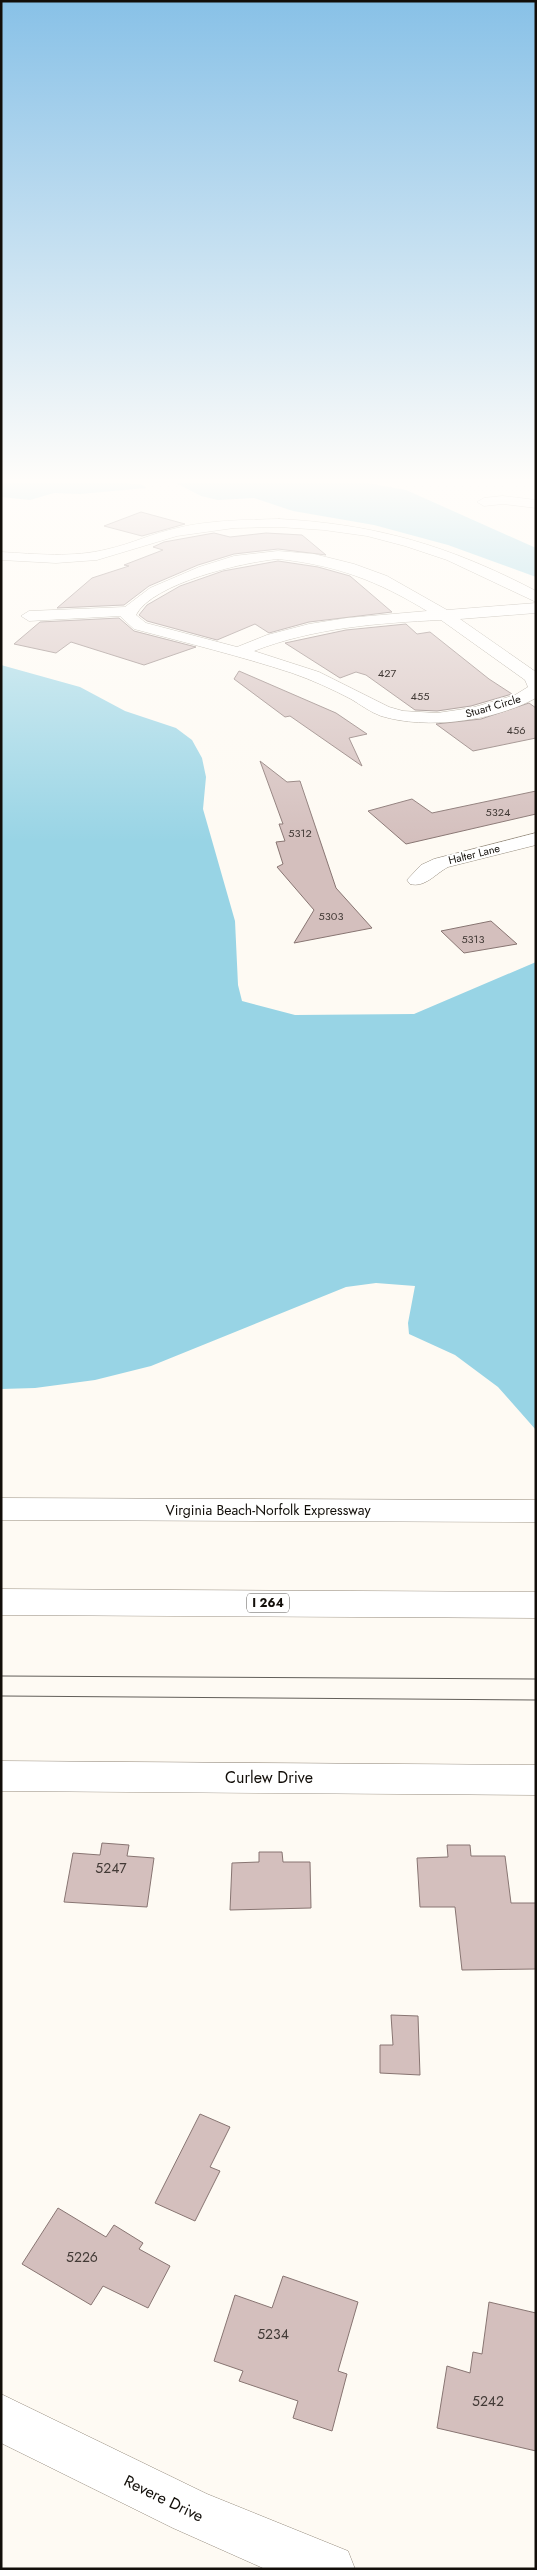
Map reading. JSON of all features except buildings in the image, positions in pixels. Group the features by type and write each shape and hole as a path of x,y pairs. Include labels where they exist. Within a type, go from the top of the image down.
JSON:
{"main road":[{"name":"Stuart Circle","path":"139,603 128,611 128,616 140,626 301,671 332,684 378,708 405,716 424,718 454,716 521,699 536,688 536,682 531,676 446,616 424,603"},
{"path":"238,652 274,638 329,624 536,608"},
{"path":"29,616 128,611"},
{"name":"Halter Lane","path":"417,880 428,869 441,863 536,839"},
{"name":"Virginia Beach-Norfolk Expressway","path":"1,1508 536,1511"},
{"name":"I 264","path":"1,1602 536,1604"},
{"name":"Curlew Drive","path":"1,1776 536,1780"},
{"name":"Revere Drive","path":"1,2418 190,2511 316,2565 330,2569"}],"water":[{"path":"1,665 80,687 125,711 176,728 192,740 202,758 206,777 203,809 235,921 238,985 242,1001 295,1015 414,1014 536,962 536,1430 498,1387 455,1355 409,1334 408,1323 415,1286 376,1283 346,1287 151,1366 95,1380 35,1388 1,1389"}],"tram line":[{"path":"1,1676 536,1679"},
{"path":"1,1696 536,1700"}]}
